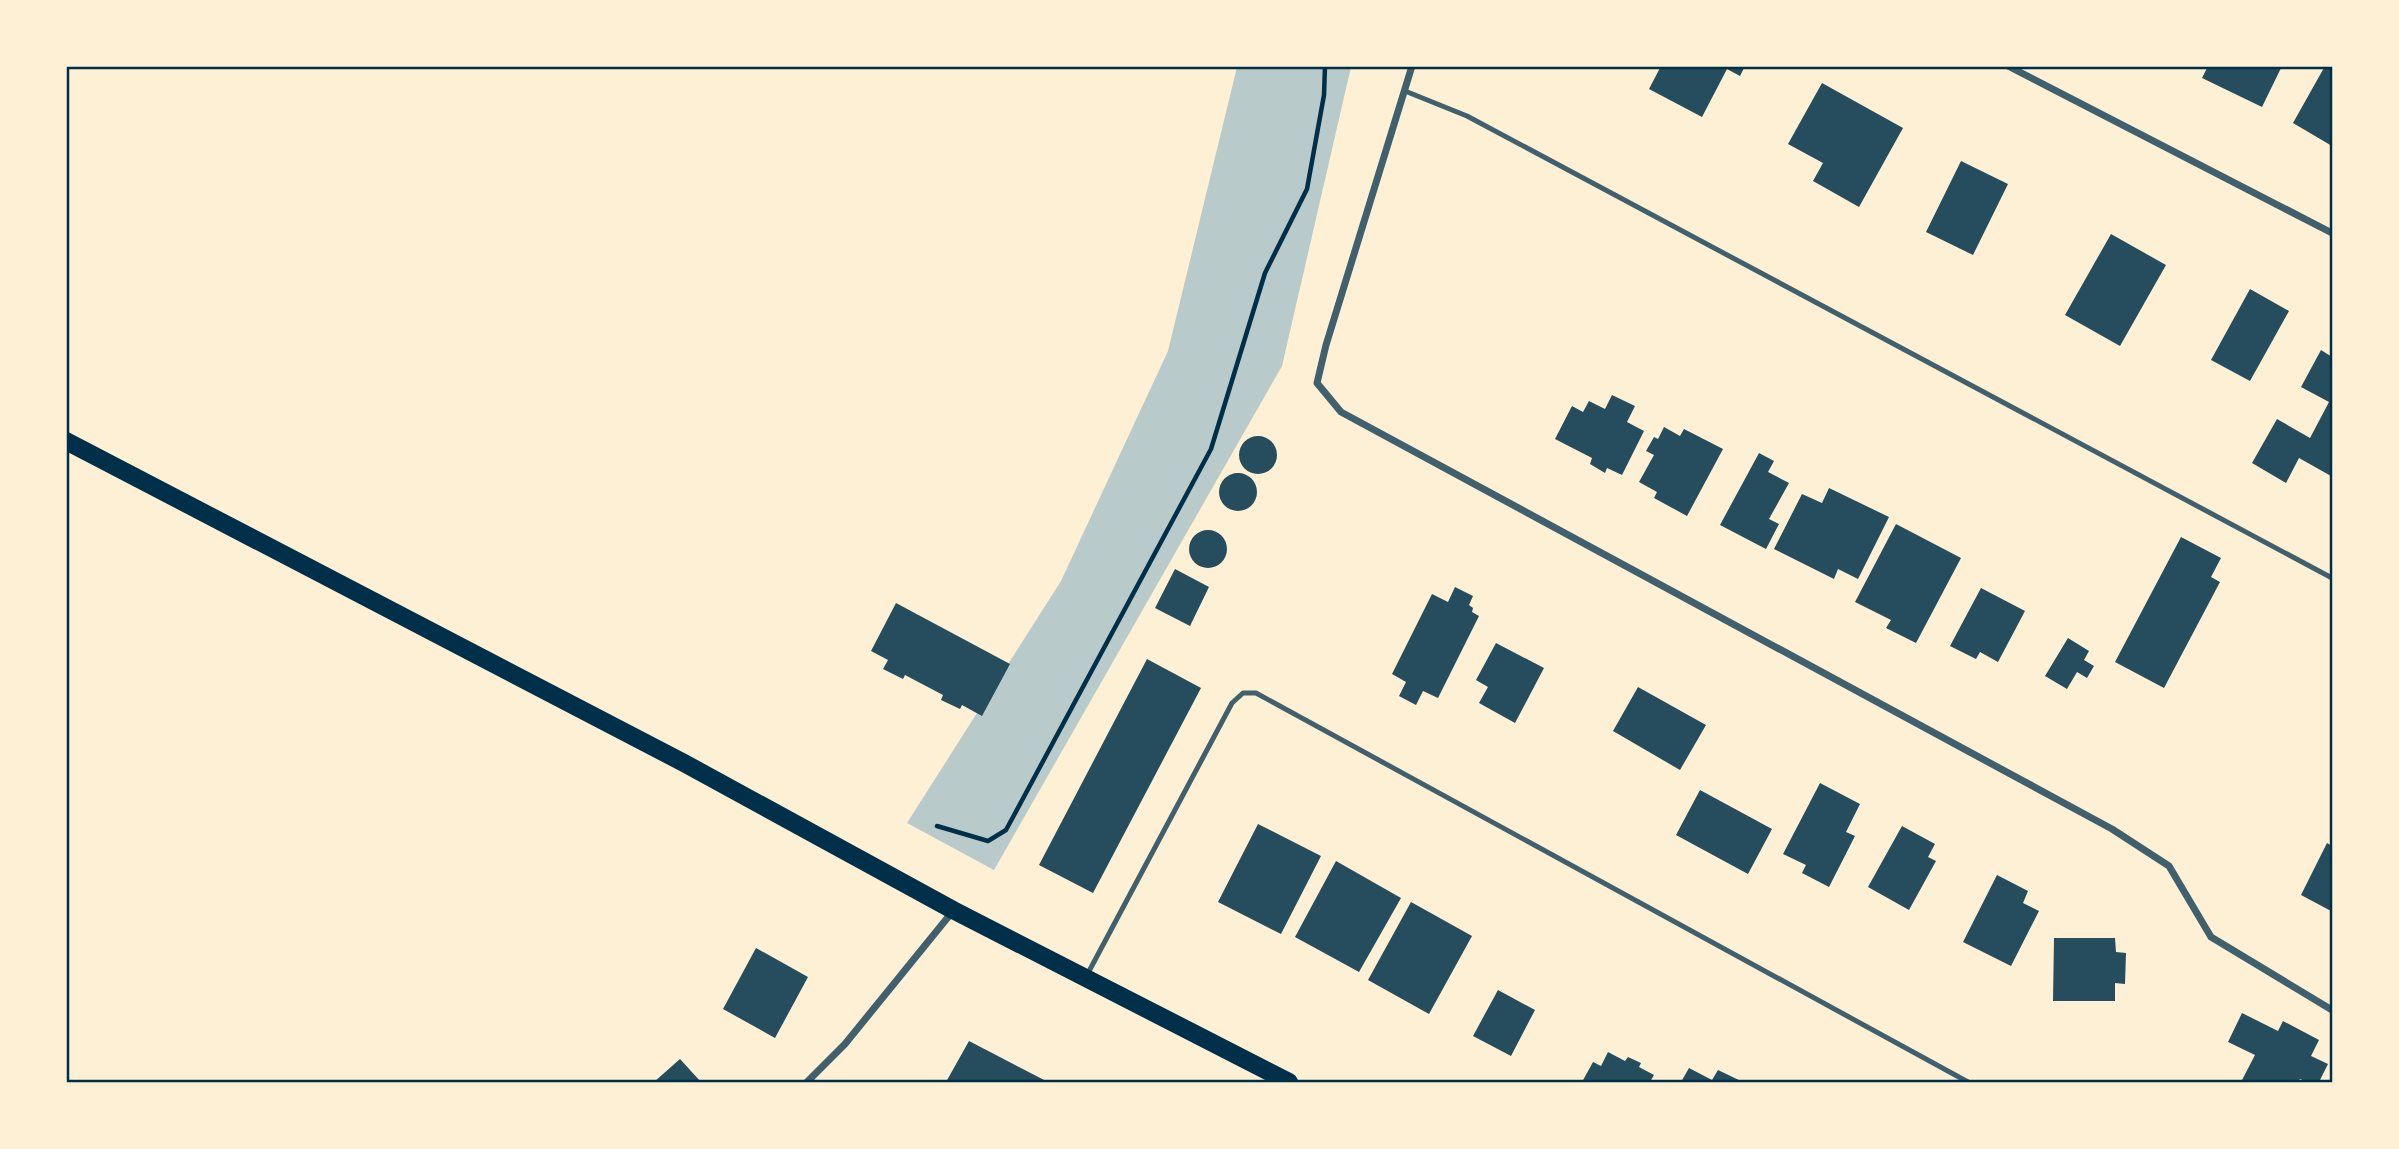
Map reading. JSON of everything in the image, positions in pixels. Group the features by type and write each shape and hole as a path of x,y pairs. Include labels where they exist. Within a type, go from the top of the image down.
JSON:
{"main road":[{"path":"66,441 684,763 953,910 1289,1083"}],"street":[{"path":"1412,66 1326,345 1317,383 1340,412 2112,829 2169,866 2211,937 2333,1010"},
{"path":"2008,66 2333,233"},
{"path":"807,1083 845,1044 953,910"}],"lane":[{"path":"1405,91 1467,116 2333,578"},
{"path":"1086,978 1232,703 1243,693 1256,692 1968,1083"}],"path":[{"path":"937,826 988,841 1006,830 1210,449 1265,273 1307,189 1324,95 1325,66"}],"shaded area":[{"path":"1237,67 1351,67 1282,366 994,870 907,823 1061,581 1168,351"}],"building":[{"path":"1661,66 1745,66 1740,76 1727,69 1702,117 1649,89"},
{"path":"2208,66 2282,66 2262,107 2202,78"},
{"path":"2325,66 2332,66 2332,146 2293,123"},
{"path":"1822,83 1903,128 1859,207 1813,181 1823,163 1788,144"},
{"path":"1961,161 2008,184 1973,255 1926,232"},
{"path":"2111,234 2166,265 2120,346 2065,315"},
{"path":"2250,289 2289,311 2250,381 2211,360"},
{"path":"2321,350 2332,357 2331,476 2299,458 2286,483 2252,463 2277,419 2310,438 2329,402 2301,387"},
{"path":"1612,395 1635,406 1627,422 1644,431 1622,475 1607,468 1605,473 1590,464 1592,458 1555,439 1572,406 1583,412 1589,401 1605,409"},
{"path":"1664,427 1680,436 1684,429 1723,449 1687,516 1654,498 1657,492 1639,482 1654,455 1646,451 1654,437 1658,439"},
{"path":"1258,436 1271,442 1277,455 1271,468 1258,474 1245,468 1239,455 1245,442"},
{"path":"1759,453 1774,461 1768,472 1789,483 1769,519 1779,524 1766,549 1720,525"},
{"path":"1238,473 1251,479 1257,492 1251,505 1238,511 1225,505 1219,492 1225,479"},
{"path":"1829,488 1889,517 1858,579 1838,569 1834,579 1774,549 1802,494 1822,503"},
{"path":"1896,524 1961,558 1916,643 1886,628 1891,620 1855,602"},
{"path":"1208,530 1221,536 1227,549 1221,562 1208,568 1195,562 1189,549 1195,536"},
{"path":"2181,537 2221,558 2211,577 2220,582 2164,688 2115,662"},
{"path":"1175,569 1209,587 1190,626 1155,608"},
{"path":"1455,587 1473,596 1469,605 1473,608 1472,612 1479,616 1438,698 1423,691 1416,705 1399,696 1406,682 1392,674 1432,594 1448,602"},
{"path":"1981,588 2025,611 1998,662 1980,652 1976,659 1950,646"},
{"path":"896,603 1010,664 982,716 962,705 960,709 941,700 943,695 905,675 903,679 883,669 888,660 871,651"},
{"path":"2068,638 2089,651 2084,660 2094,666 2087,678 2077,672 2067,689 2045,676"},
{"path":"1496,643 1544,668 1515,723 1479,703 1488,687 1476,680"},
{"path":"1147,659 1201,688 1093,893 1039,865"},
{"path":"1638,687 1706,725 1680,770 1613,731"},
{"path":"1820,783 1860,804 1846,832 1855,836 1829,887 1802,873 1806,865 1783,854"},
{"path":"1700,790 1772,829 1748,874 1676,835"},
{"path":"1258,824 1321,856 1281,934 1218,902"},
{"path":"1902,826 1935,844 1928,857 1936,861 1909,910 1868,887"},
{"path":"2327,843 2332,846 2331,911 2301,895"},
{"path":"1336,861 1401,898 1359,972 1295,937"},
{"path":"1997,875 2028,891 2023,903 2039,911 2011,966 1963,942"},
{"path":"1411,902 1472,936 1429,1014 1368,980"},
{"path":"2054,938 2115,938 2116,952 2126,953 2125,984 2115,983 2115,1001 2053,1001"},
{"path":"756,948 808,977 775,1038 723,1009"},
{"path":"1498,990 1535,1010 1511,1056 1473,1036"},
{"path":"2242,1013 2278,1031 2283,1021 2319,1040 2311,1056 2328,1064 2319,1082 2300,1079 2298,1082 2241,1082 2255,1055 2228,1042"},
{"path":"969,1041 1048,1082 946,1082"},
{"path":"1608,1052 1625,1061 1628,1057 1641,1063 1639,1067 1654,1075 1650,1082 1582,1082 1593,1062 1601,1066"},
{"path":"680,1059 701,1082 654,1082"},
{"path":"1689,1068 1712,1080 1718,1070 1743,1082 1681,1082"}]}
